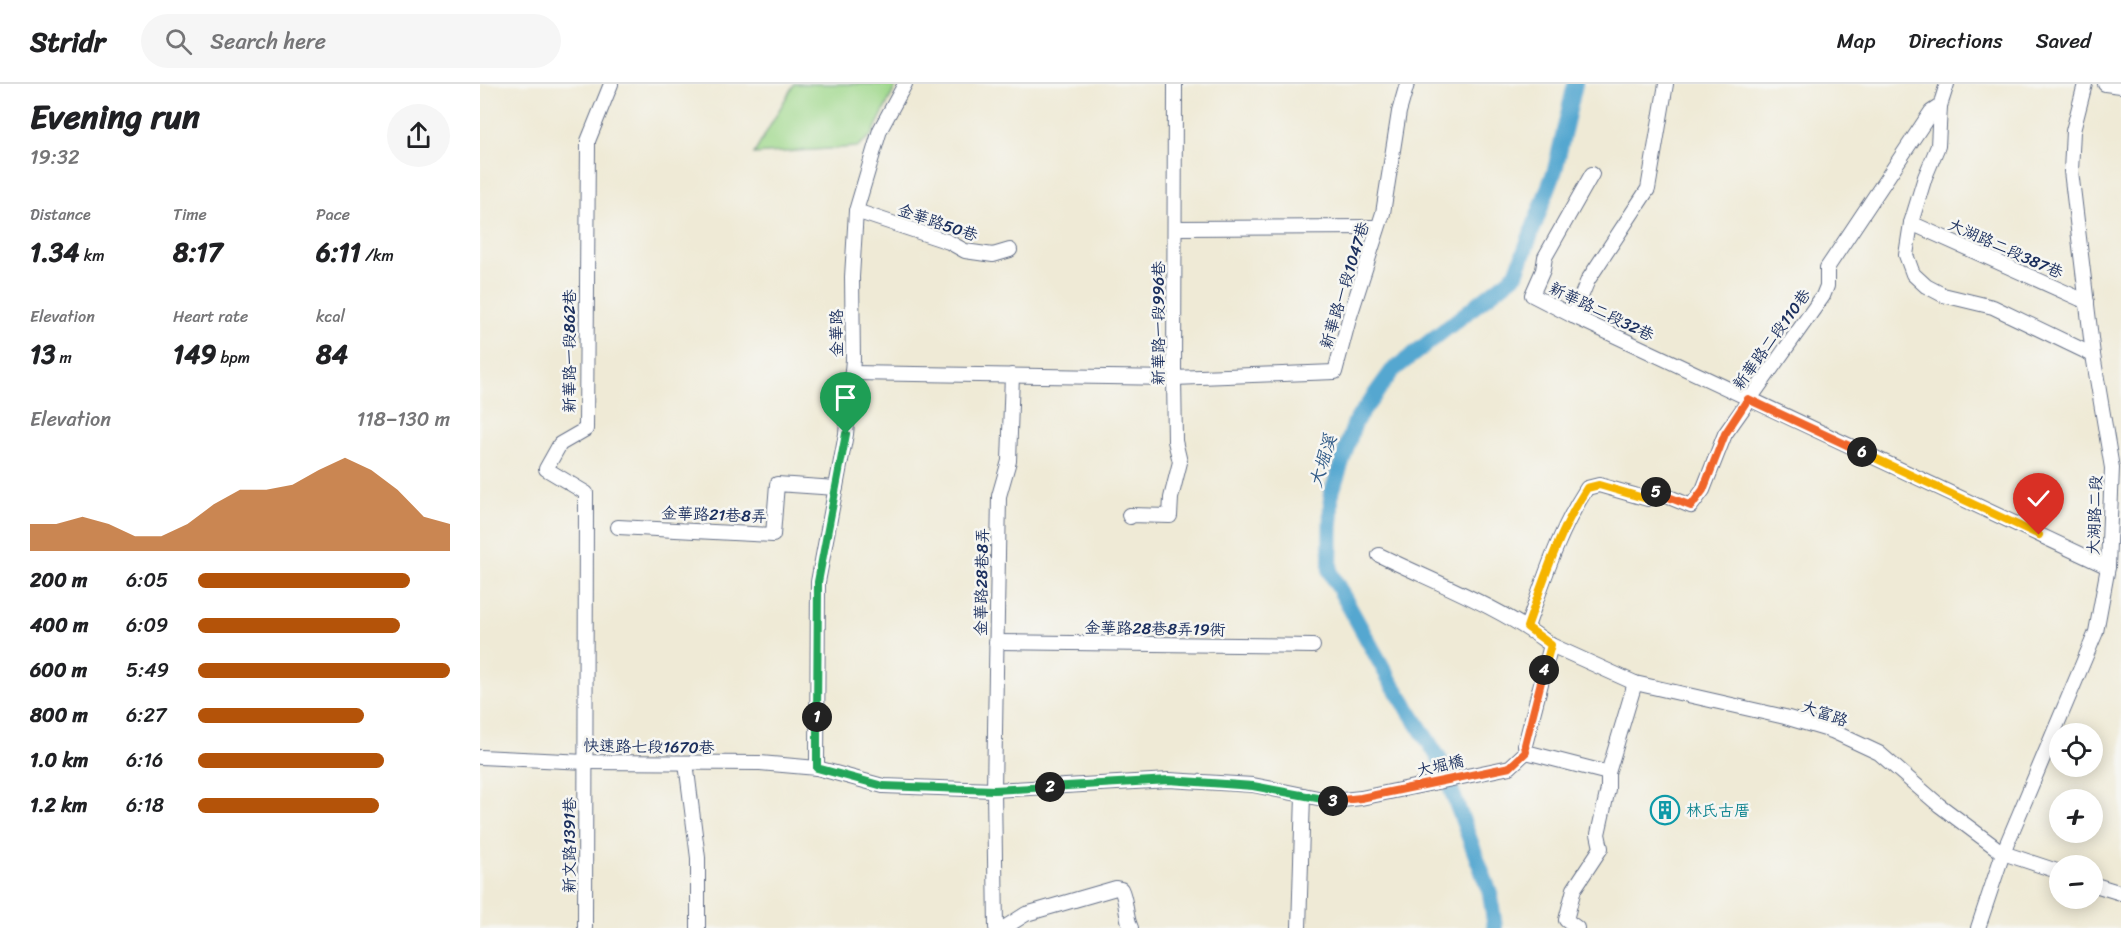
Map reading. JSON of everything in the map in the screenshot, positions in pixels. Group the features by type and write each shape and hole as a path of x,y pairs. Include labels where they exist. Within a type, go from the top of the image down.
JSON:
{"street":[{"name":"新華路一段862巷","path":"586,762 586,493 546,469 560,444 586,429 588,141 611,84"},
{"name":"金華路","path":"817,768 818,582 846,434 852,373 852,277 856,211 880,130 905,84"},
{"name":"新華路一段996巷","path":"1130,517 1129,515 1170,516 1171,498 1180,462 1175,441 1174,378 1175,84"},
{"name":"新華路一段1047巷","path":"1174,378 1335,372 1349,319 1383,213 1399,112 1407,84"},
{"path":"1573,316 1588,280 1648,189 1666,84"},
{"path":"1947,84 1940,106 1938,146 1925,177 1911,224 1906,255 1913,274 1926,286 1943,295 1994,307 2093,355"},
{"name":"大湖路二段","path":"1978,928 2003,853 2096,632 2108,567 2112,468 2093,355 2071,171 2073,131 2085,84"},
{"path":"2105,84 2121,87"},
{"name":"新華路二段110巷","path":"1527,627 1555,547 1576,504 1587,488 1599,485 1647,499 1652,490 1691,506 1703,490 1725,434 1823,296 1827,286 1827,268 1931,112 1940,106"},
{"name":"新華路二段32巷","path":"1592,174 1545,257 1543,270 1532,295 1748,399 2108,567"},
{"name":"金華路50巷","path":"856,211 949,242 965,251 993,255 1010,250"},
{"name":"大湖路二段387巷","path":"1911,224 2087,302"},
{"path":"1175,228 1378,227"},
{"path":"852,373 1174,378"},
{"name":"金華路28巷8弄","path":"996,928 994,790 999,496 1009,461 1012,375"},
{"name":"金華路21巷8弄","path":"618,527 773,535 777,484 836,488"},
{"name":"大富路","path":"1379,555 1527,627 1551,645 1635,683 1785,717 1833,731 1879,753 1939,805 2003,853 2049,868"},
{"name":"金華路28巷8弄19衖","path":"996,642 1313,646"},
{"path":"1551,645 1525,745 1526,752 1608,773"},
{"path":"1577,928 1566,920 1575,890 1601,848 1598,834 1608,789 1608,773 1635,683"},
{"name":"大堀橋","path":"994,790 1169,780 1253,786 1333,801 1412,788 1510,767 1526,752"},
{"name":"快速路七段1670巷","path":"480,757 586,762 760,763 817,768 883,786 994,790"},
{"name":"新文路1391巷","path":"585,928 586,762"},
{"path":"686,763 698,858 698,928"},
{"path":"1299,928 1303,795"},
{"path":"2103,887 2121,893"},
{"path":"1004,928 1026,914 1116,888 1121,889 1124,895 1131,928"}],"green space":[{"path":"794,84 897,84 872,135 857,147 754,154"}],"waterway":[{"name":"大堀溪","path":"1495,928 1490,893 1440,760 1388,677 1330,572 1331,495 1355,422 1392,371 1516,274 1555,170 1575,84"}],"place":[{"name":"林氏古厝","path":"1665,810"}],"route":[{"path":"846,434 818,582 817,768 883,786 994,790 1169,780 1253,786 1333,801 1361,798 1510,767 1526,752 1525,745 1551,645 1527,627 1555,547 1576,504 1587,488 1599,485 1647,499 1652,490 1691,506 1703,490 1725,434 1748,399 2039,535"}]}
